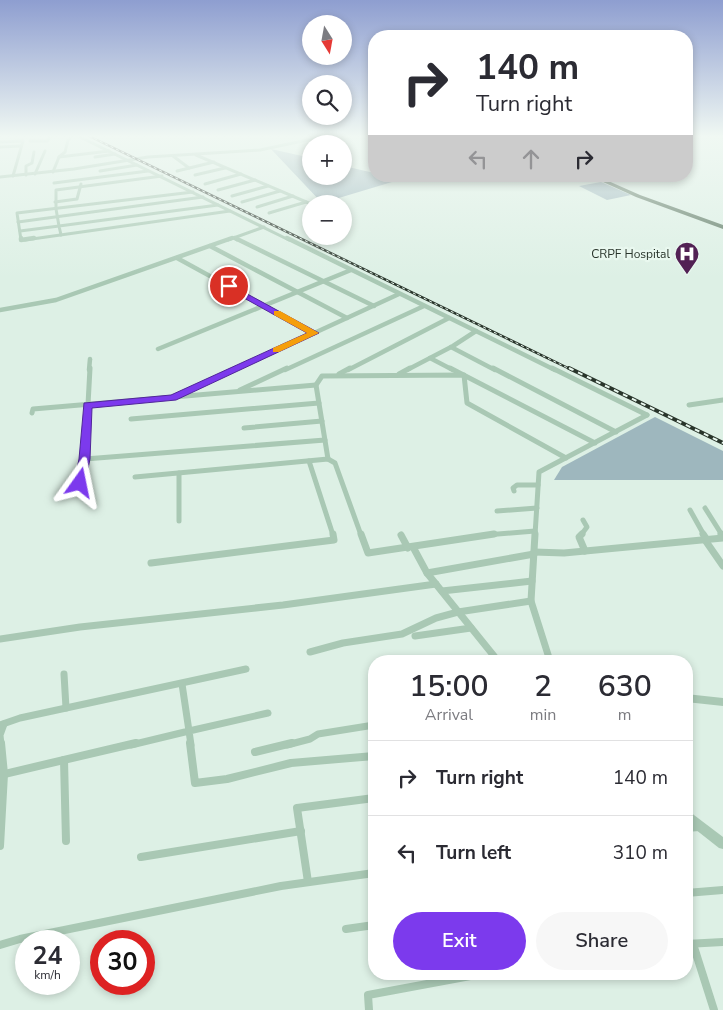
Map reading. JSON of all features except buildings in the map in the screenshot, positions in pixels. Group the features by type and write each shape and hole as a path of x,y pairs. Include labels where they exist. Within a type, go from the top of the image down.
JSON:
{"main road":[{"path":"608,183 638,196 723,226"},
{"path":"618,183 723,226"}],"street":[{"path":"75,200 78,198 81,183"},
{"path":"61,235 55,202 56,190 121,183"},
{"path":"176,183 647,415 539,472 530,601 548,655"},
{"path":"218,190 244,183"},
{"path":"262,183 302,200"},
{"path":"98,185 98,190"},
{"path":"232,196 268,186"},
{"path":"242,202 280,191"},
{"path":"193,192 17,213 21,240 230,211"},
{"path":"257,207 292,196"},
{"path":"55,202 84,198"},
{"path":"18,222 204,198"},
{"path":"269,213 302,203"},
{"path":"20,231 218,205"},
{"path":"0,310 56,300 264,228"},
{"path":"234,238 374,306"},
{"path":"210,246 347,318"},
{"path":"177,258 314,333"},
{"path":"158,349 351,270"},
{"path":"172,398 399,294"},
{"path":"236,392 424,306"},
{"path":"336,375 449,318"},
{"path":"398,374 452,347 476,332"},
{"path":"452,347 616,432"},
{"path":"430,358 595,443"},
{"path":"80,483 85,459 90,359"},
{"path":"328,459 316,385 322,376 464,375"},
{"path":"464,375 467,403 566,458"},
{"path":"32,413 33,409 316,385"},
{"path":"689,405 723,400"},
{"path":"131,418 319,403"},
{"path":"244,428 322,421"},
{"path":"85,459 325,440"},
{"path":"135,477 328,459 335,463 368,552 411,548 498,534 535,531"},
{"path":"151,563 334,540 309,461"},
{"path":"179,473 179,521"},
{"path":"514,491 514,486 517,485 538,485"},
{"path":"498,511 537,508"},
{"path":"427,572 534,553 585,551 723,538 705,508"},
{"path":"690,510 723,566"},
{"path":"583,520 587,527 579,537 585,551"},
{"path":"401,534 436,584 493,655"},
{"path":"442,591 532,580"},
{"path":"0,639 80,626 283,605 436,584"},
{"path":"310,652 343,644 402,634 436,618 458,612 530,601"},
{"path":"415,636 471,628"},
{"path":"0,846 2,774 0,735 2,724 20,718 246,669"},
{"path":"64,674 66,708"},
{"path":"182,684 195,783 228,779 261,769 291,763 368,757"},
{"path":"693,699 723,702"},
{"path":"2,774 268,713"},
{"path":"255,752 310,739 318,734 368,726"},
{"path":"64,760 66,841"},
{"path":"308,882 297,808 368,799"},
{"path":"693,821 723,844"},
{"path":"693,827 699,826"},
{"path":"141,857 301,831"},
{"path":"0,945 29,937 308,882 368,873"},
{"path":"693,892 723,890"},
{"path":"346,929 368,926"},
{"path":"693,944 723,942"},
{"path":"693,952 714,1010"},
{"path":"369,1010 368,995 449,980"}],"shaded area":[{"path":"352,183 388,183 349,195 314,195 305,185 352,185"},
{"path":"604,183 631,195 607,200 579,186"},
{"path":"655,417 723,451 723,480 554,480 562,467"}],"railway":[{"path":"186,183 572,370"},
{"path":"569,368 723,443"}],"slow traffic":[{"path":"276,350 314,333 277,313"}],"place":[{"name":"CRPF Hospital","path":"687,275"}],"route":[{"path":"80,483 85,459 87,405 172,398 314,333 229,286"}]}
